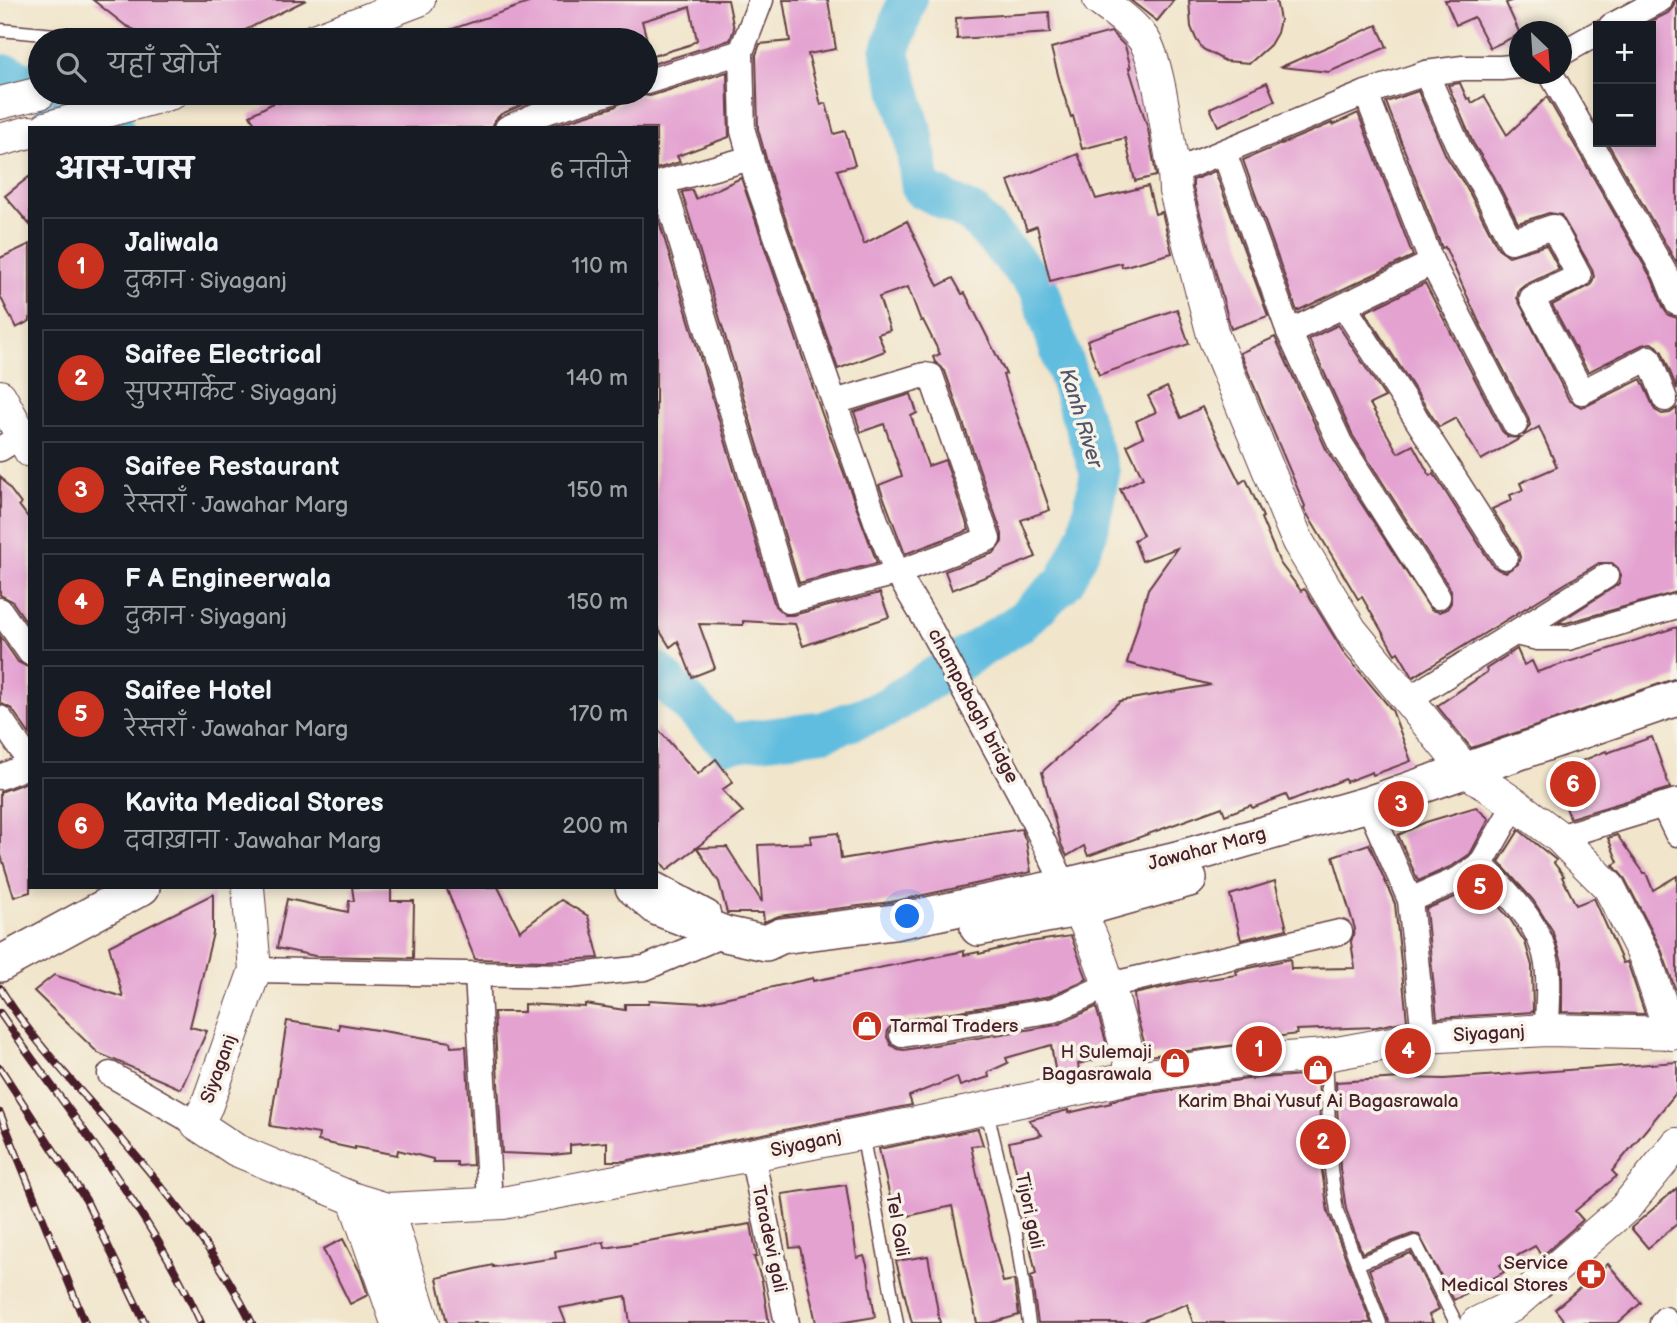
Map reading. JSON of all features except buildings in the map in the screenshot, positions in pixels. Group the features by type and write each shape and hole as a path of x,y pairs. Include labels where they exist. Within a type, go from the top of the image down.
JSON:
{"main road":[{"name":"Jawahar Marg","path":"773,939 779,953 917,939 1072,897 1177,859 1490,787 1677,698"},
{"path":"1490,787 1677,723"},
{"path":"0,964 138,889"},
{"path":"649,893 725,934 773,939"}],"street":[{"path":"346,28 419,0"},
{"path":"658,78 741,52 761,0"},
{"path":"1620,21 1660,0"},
{"path":"1108,6 1143,39 1152,57 1174,172 1175,191 1213,335 1298,542 1351,630 1407,700 1490,787 1559,837 1609,887 1645,957 1674,1033"},
{"path":"1572,47 1593,36"},
{"name":"champabagh bridge","path":"741,52 743,131 751,158 897,573 1019,792 1072,897"},
{"path":"1174,172 1366,93 1426,73 1463,68 1509,67"},
{"path":"1426,73 1460,150 1481,183 1511,241 1553,227 1579,276 1532,298 1582,392 1649,358 1665,400"},
{"path":"1557,84 1665,272 1677,303"},
{"path":"1366,93 1432,264 1515,424"},
{"path":"0,103 28,96"},
{"path":"53,126 130,105"},
{"path":"512,126 569,105"},
{"path":"0,140 28,133"},
{"path":"1224,152 1289,332 1340,443 1437,597"},
{"path":"751,158 663,182 663,204 789,601 897,573 988,539 931,376 924,375 835,402"},
{"path":"1289,332 1432,264"},
{"path":"1344,306 1504,557"},
{"path":"0,396 17,446"},
{"path":"1407,700 1606,576"},
{"path":"1515,633 1538,638 1568,638 1677,606"},
{"path":"0,610 28,650"},
{"path":"0,718 28,760"},
{"path":"0,776 28,764"},
{"path":"1490,787 1481,864 1525,913 1543,944 1547,966 1546,1031"},
{"path":"1559,837 1670,803 1677,834"},
{"path":"1373,814 1410,900 1423,1037"},
{"path":"1410,900 1459,879 1481,864"},
{"name":"Siyaganj","path":"248,889 255,970 197,1124 236,1150 354,1199 387,1209 503,1203 1134,1077 1245,1061 1326,1055 1423,1037 1546,1031 1674,1033"},
{"path":"649,893 773,939"},
{"path":"1072,897 1108,985 1134,1077"},
{"path":"902,1035 1054,1010 1108,985 1340,932"},
{"path":"255,970 569,976 645,968 725,934"},
{"path":"477,975 490,1203"},
{"path":"110,1074 197,1124"},
{"path":"1477,1323 1512,1306 1625,1208 1677,1144"},
{"name":"Taradevi gali","path":"752,1155 787,1323"},
{"path":"354,1199 397,1323"},
{"path":"387,1209 424,1323"}],"lane":[{"path":"0,30 28,33"},
{"path":"1326,1055 1331,1170 1337,1211 1380,1323"},
{"name":"Tijori gali","path":"986,1107 1016,1234 1029,1323"},
{"name":"Tel Gali","path":"862,1133 897,1323"},
{"path":"1357,1264 1415,1242 1455,1323"}],"waterway":[{"name":"Kanh River","path":"658,673 728,743 824,731 884,709 1021,622 1065,581 1088,533 1100,473 1039,288 974,215 921,188 914,138 890,53 907,0"},
{"name":"Kanh River","path":"0,74 11,75 28,84"},
{"name":"Kanh River","path":"69,105 110,126"}],"railway":[{"path":"0,988 42,1047 135,1154 199,1235 252,1323"},
{"path":"0,1013 133,1202 181,1281 201,1323"},
{"path":"0,1068 86,1200 145,1323"},
{"path":"0,1113 85,1323"}],"place":[{"name":"Kavita Medical Stores","path":"1573,784"},
{"name":"Saifee Restaurant","path":"1401,804"},
{"name":"Saifee Hotel","path":"1480,887"},
{"name":"Tarmal Traders","path":"867,1026"},
{"name":"Jaliwala","path":"1259,1049"},
{"name":"F A Engineerwala","path":"1408,1051"},
{"name":"H Sulemaji Bagasrawala","path":"1175,1063"},
{"name":"Karim Bhai Yusuf Ai Bagasrawala","path":"1318,1070"},
{"name":"Saifee Electrical","path":"1323,1142"},
{"name":"Service Medical Stores","path":"1591,1274"}]}
